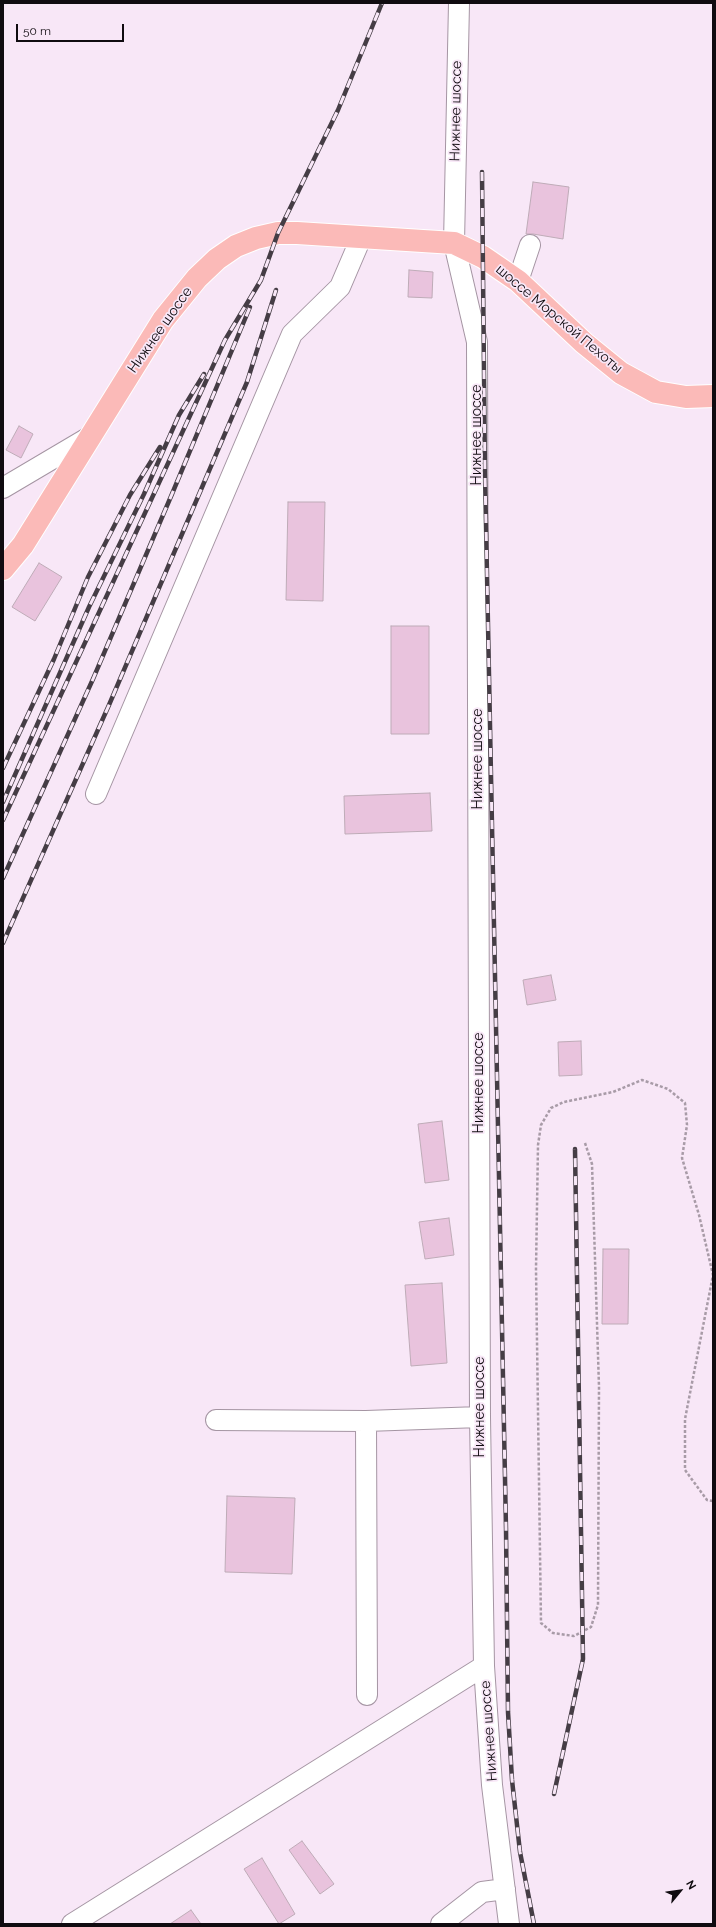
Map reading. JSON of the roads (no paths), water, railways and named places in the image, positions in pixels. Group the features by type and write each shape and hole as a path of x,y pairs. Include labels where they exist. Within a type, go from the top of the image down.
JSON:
{"main road":[{"name":"Нижнее шоссе","path":"3,569 23,545 163,320 197,278 217,259 236,246 256,238 278,233 454,243"},
{"name":"шоссе Морской Пехоты","path":"454,243 483,257 518,281 584,343 621,373 656,392 686,397 713,396"}],"street":[{"name":"Нижнее шоссе","path":"459,3 454,243 477,342 480,1417 484,1666 492,1785 509,1924"},
{"path":"96,794 292,334 340,287 361,238"},
{"path":"518,281 530,245"},
{"path":"3,488 91,436"},
{"path":"216,1420 366,1421 480,1417"},
{"path":"366,1421 366,1695"},
{"path":"72,1924 484,1666"},
{"path":"441,1924 482,1892 505,1889"}],"railway":[{"path":"3,820 225,340 261,280 278,233 338,110 382,3"},
{"path":"482,172 485,474 506,1528 508,1712 512,1780 520,1852 534,1924"},
{"path":"3,943 109,705 247,382 276,290"},
{"path":"3,878 93,679 250,307"},
{"path":"3,802 89,607 144,494 179,415 204,374"},
{"path":"3,768 54,659 88,577 130,495 160,447"},
{"path":"554,1794 583,1659 575,1149"}]}
